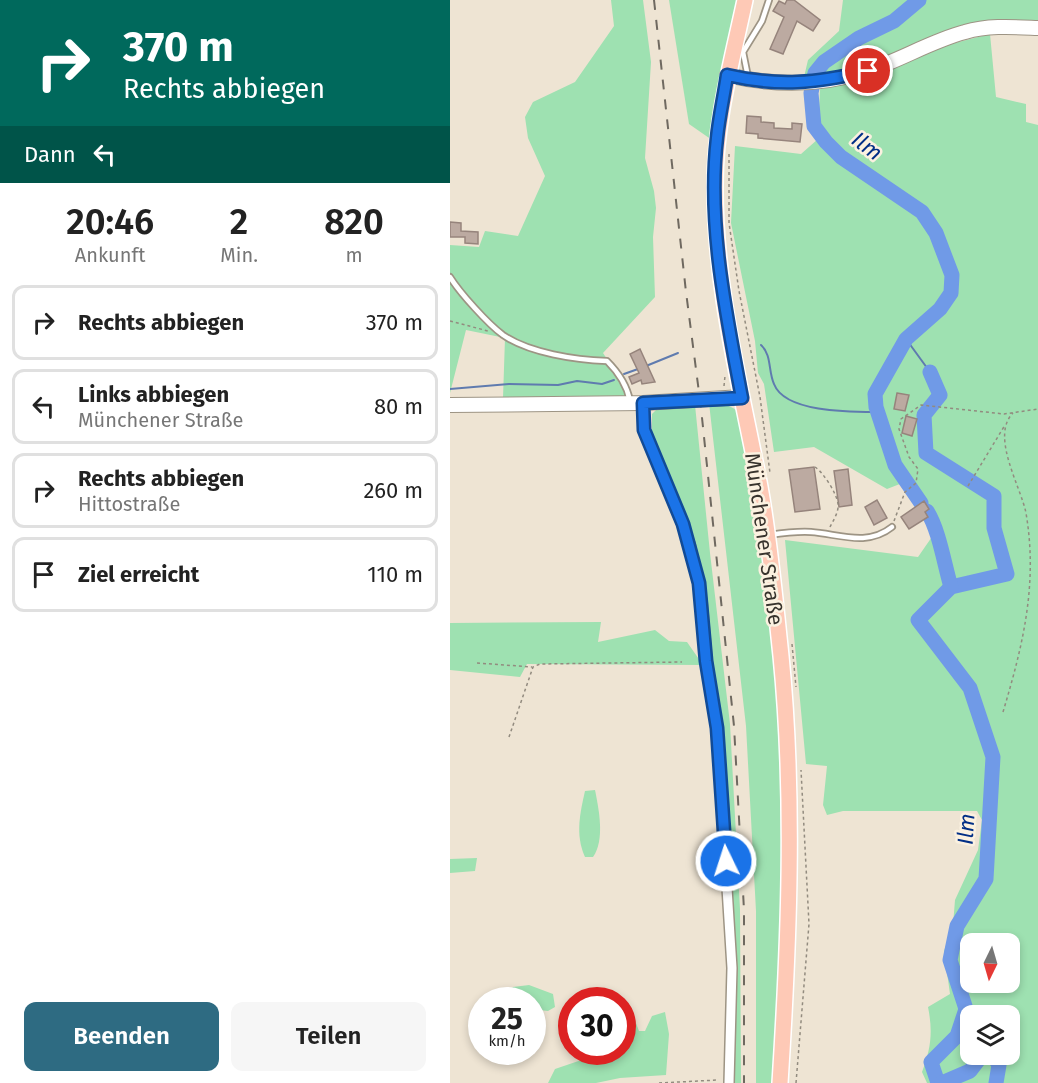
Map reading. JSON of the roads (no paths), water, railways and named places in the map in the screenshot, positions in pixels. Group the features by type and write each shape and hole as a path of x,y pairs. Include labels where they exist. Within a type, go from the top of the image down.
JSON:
{"main road":[{"name":"Münchener Straße","path":"745,0 727,75 717,139 715,204 722,280 760,490 781,658 787,754 788,856 780,1083"}],"street":[{"path":"727,75 748,80 799,84 828,80 868,71 966,32 989,27 1038,27"},
{"path":"450,405 637,403 742,398"},
{"path":"637,403 644,430 690,544 702,602 706,661 717,728 727,873 732,968 729,1083"}],"lane":[{"path":"748,80 743,52 762,21 769,0"},
{"path":"450,276 458,289 504,335 543,352 585,360 607,361 637,403"},
{"path":"766,535 789,532 827,534 857,539 878,534 892,526"}],"waterway":[{"name":"Ilm","path":"919,0 894,21 859,38 824,62 815,73 811,93 814,126 826,142 841,157 922,212 936,233 952,275 951,293 940,309 906,339 875,394 876,407 895,465 921,503"},
{"name":"Ilm","path":"906,339 930,372"},
{"path":"761,345 767,353 774,384 781,394 791,401 820,409 878,412"},
{"path":"646,366 678,353"},
{"path":"624,374 638,369"},
{"name":"Ilm","path":"930,372 940,395 924,415 926,453 994,496 994,528 1007,574 951,587 918,620 970,688 993,757 986,879 957,926 950,960 966,1009 957,1036 931,1062 938,1083"},
{"path":"450,389 509,384 558,385 577,381 602,384 614,380"},
{"name":"Ilm","path":"927,511 938,537 951,587"},
{"name":"Ilm","path":"942,1083 970,1071 975,1065"},
{"name":"Ilm","path":"996,1083 999,1065"}],"railway":[{"path":"654,0 701,408 734,726 744,910 744,1083"}]}
